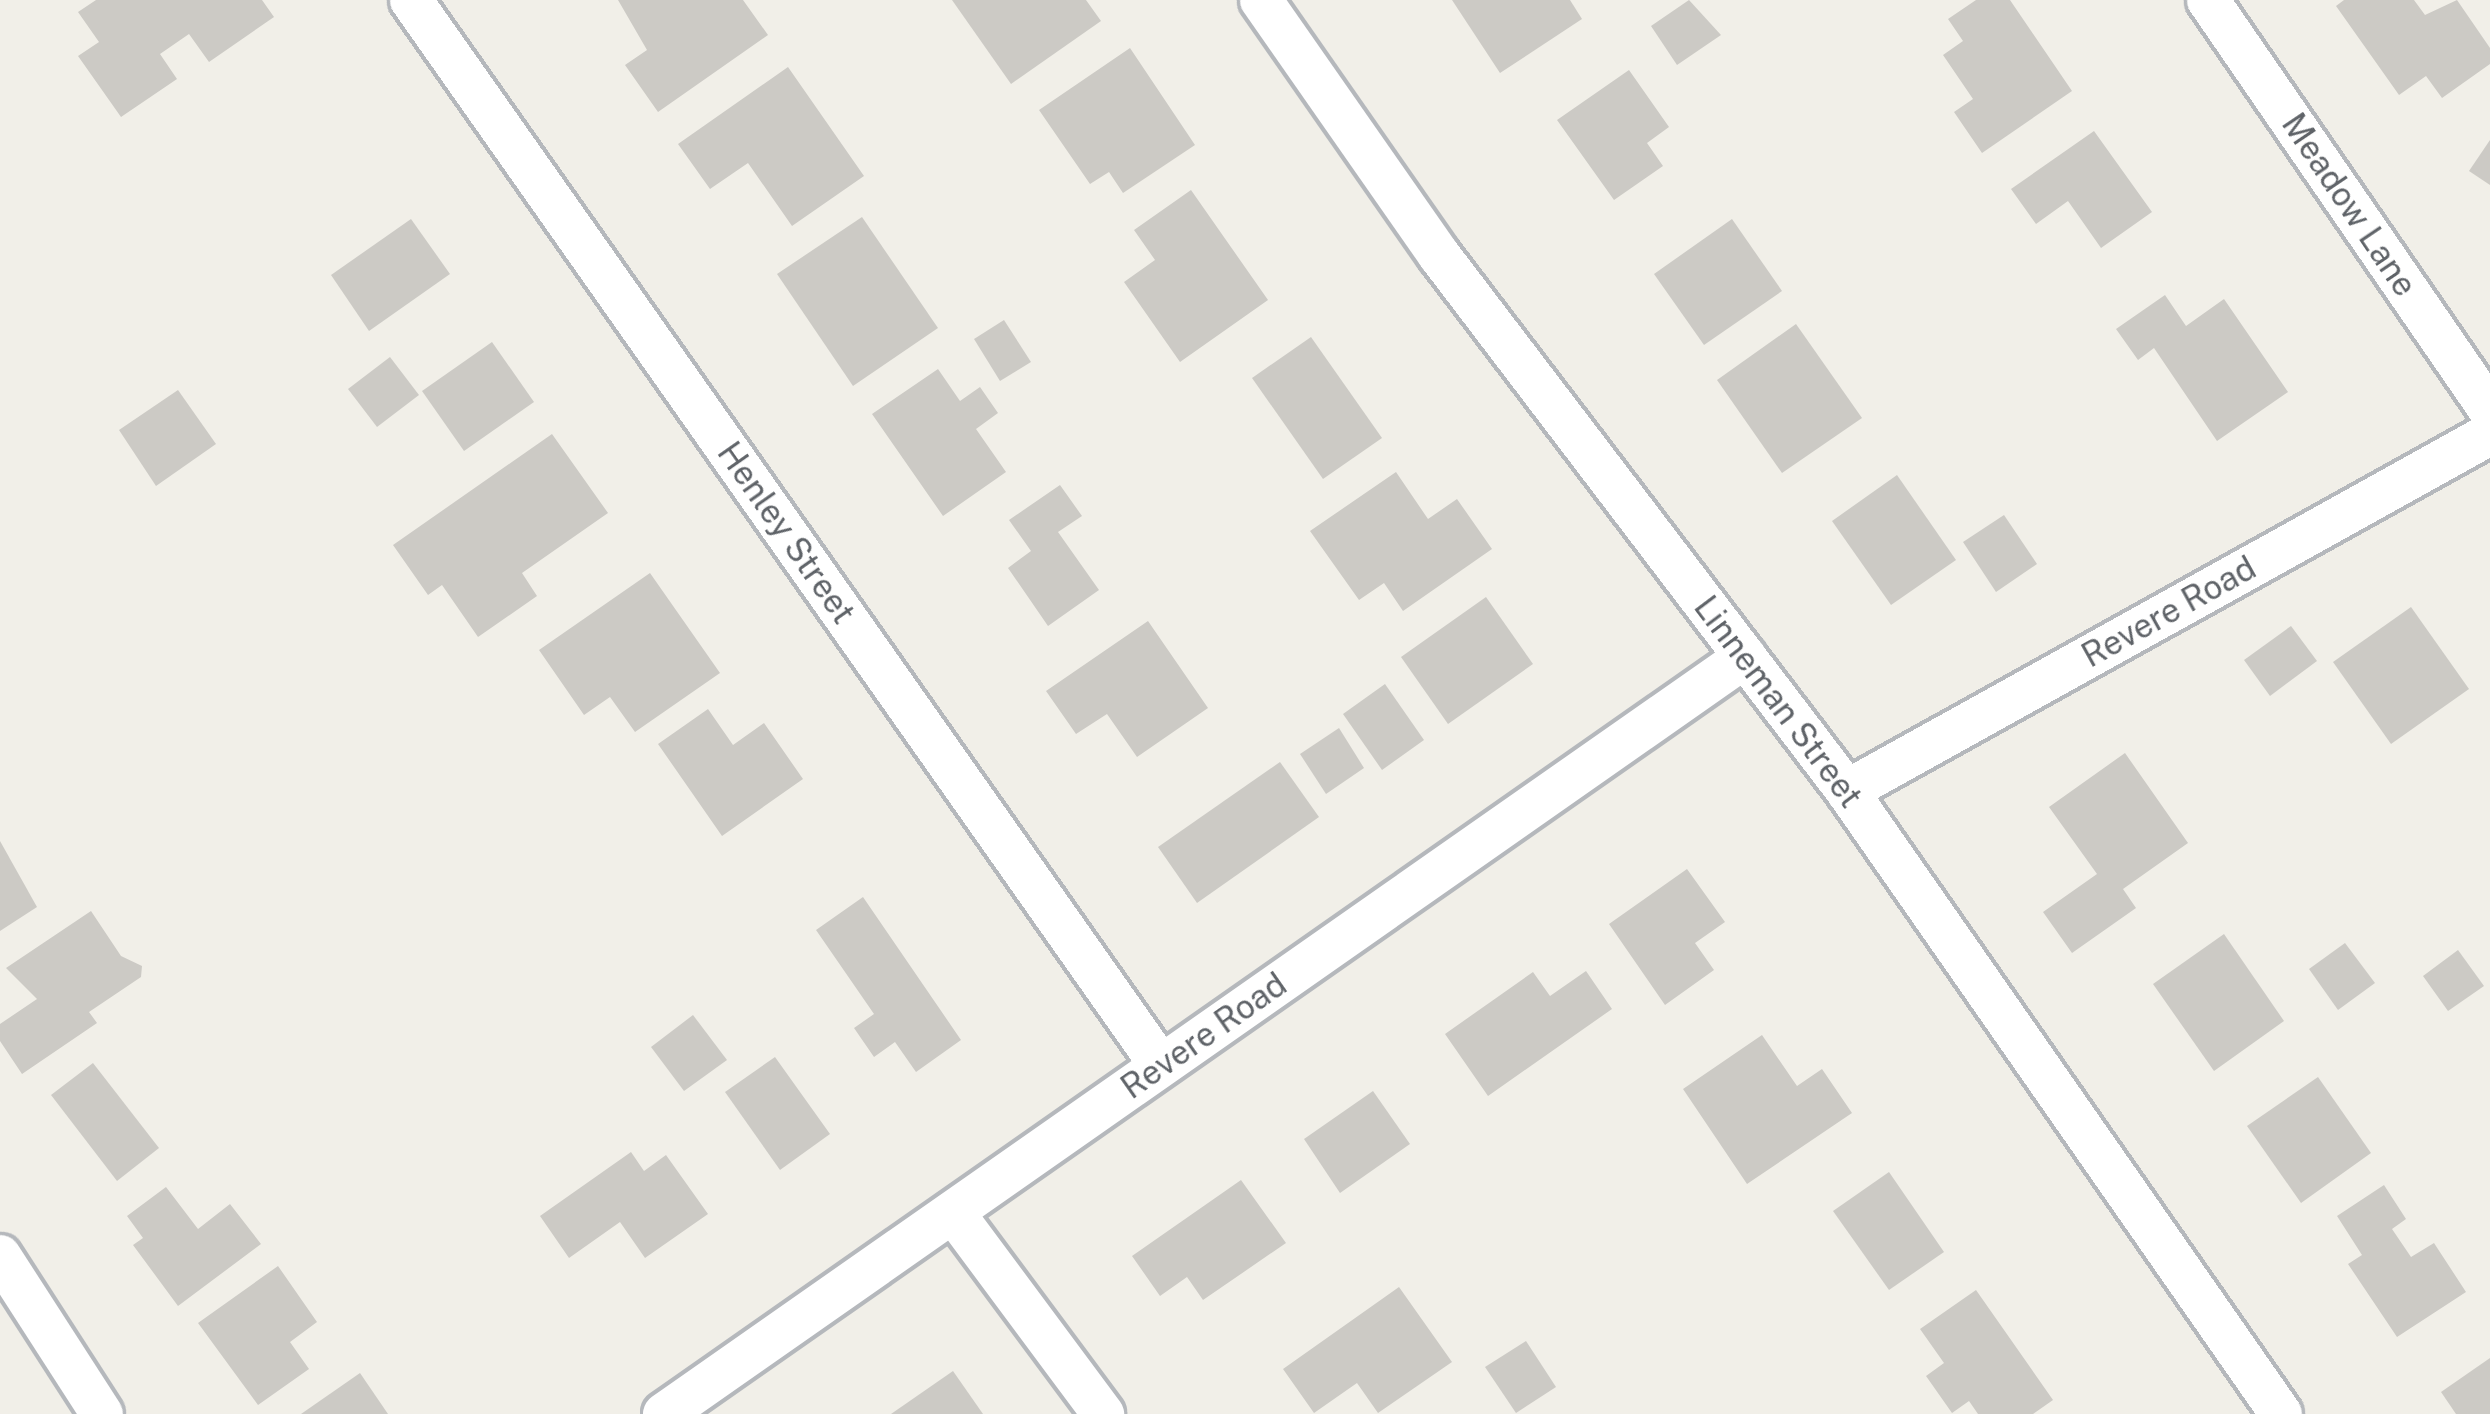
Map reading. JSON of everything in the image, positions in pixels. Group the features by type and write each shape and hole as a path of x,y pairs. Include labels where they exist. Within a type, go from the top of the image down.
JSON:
{"street":[{"name":"Henley Street","path":"411,0 1161,1066"},
{"name":"Linneman Street","path":"1261,0 1439,255 1847,791 2281,1414"},
{"name":"Meadow Lane","path":"2209,0 2490,410"},
{"name":"Revere Road","path":"1847,791 2490,434"},
{"name":"Revere Road","path":"664,1414 1745,658"},
{"path":"952,1212 1103,1414"},
{"path":"0,1256 102,1414"}],"building":[{"path":"96,0 262,0 274,17 209,62 189,34 160,54 177,79 121,117 78,56 99,42 78,12"},
{"path":"618,0 743,0 768,35 658,112 625,65 647,50"},
{"path":"952,0 1086,0 1101,21 1011,84"},
{"path":"1452,0 1570,0 1582,19 1500,73"},
{"path":"1689,0 1721,35 1677,65 1651,26"},
{"path":"1976,0 2010,0 2072,91 1982,153 1954,112 1973,99 1943,55 1963,41 1948,19"},
{"path":"2344,0 2414,0 2425,15 2457,0 2490,48 2490,64 2442,98 2426,76 2399,95 2336,6"},
{"path":"1130,48 1195,145 1123,193 1109,172 1090,184 1039,110"},
{"path":"788,67 864,176 792,226 748,163 710,189 678,144"},
{"path":"1629,70 1669,127 1647,143 1663,166 1614,200 1557,120"},
{"path":"2094,131 2152,212 2101,248 2068,201 2036,224 2011,189"},
{"path":"2490,140 2490,185 2469,171"},
{"path":"1191,190 1268,300 1180,362 1124,282 1155,260 1134,230"},
{"path":"862,217 938,328 853,386 777,274"},
{"path":"411,219 450,274 369,331 331,275"},
{"path":"1732,219 1782,291 1704,345 1654,274"},
{"path":"2165,295 2186,326 2224,299 2288,392 2217,441 2154,348 2138,360 2116,329"},
{"path":"1004,320 1031,362 1000,381 974,339"},
{"path":"1796,324 1862,418 1782,473 1717,380"},
{"path":"1311,337 1382,438 1323,479 1252,378"},
{"path":"492,342 534,402 464,451 422,391"},
{"path":"390,357 419,395 377,427 348,389"},
{"path":"938,369 960,401 980,387 998,413 976,429 1006,472 943,516 872,414"},
{"path":"178,390 216,444 156,486 119,430"},
{"path":"552,434 608,513 522,573 537,596 478,637 442,585 428,595 393,545"},
{"path":"1396,472 1428,519 1457,499 1492,549 1403,611 1384,583 1359,600 1310,531"},
{"path":"1897,475 1956,560 1891,605 1832,521"},
{"path":"1060,485 1082,516 1058,532 1099,590 1048,626 1008,568 1031,551 1009,520"},
{"path":"2004,515 2037,564 1996,592 1963,542"},
{"path":"650,573 720,673 635,732 610,697 584,715 539,650"},
{"path":"1486,597 1533,664 1448,724 1401,657"},
{"path":"2411,607 2469,689 2391,744 2333,662"},
{"path":"1148,621 1208,708 1137,757 1107,714 1076,734 1046,691"},
{"path":"2291,626 2317,661 2270,696 2244,660"},
{"path":"1385,684 1424,740 1382,770 1343,714"},
{"path":"708,709 733,745 764,723 803,779 722,836 658,744"},
{"path":"1339,728 1364,768 1326,794 1300,754"},
{"path":"2125,753 2188,843 2123,889 2136,908 2072,953 2043,912 2097,874 2049,807"},
{"path":"1280,762 1319,817 1197,903 1158,847"},
{"path":"0,841 37,907 0,931"},
{"path":"1687,869 1725,922 1695,943 1714,970 1665,1005 1609,924"},
{"path":"863,897 961,1040 916,1072 895,1042 874,1057 854,1028 874,1014 816,930"},
{"path":"91,911 121,956 142,966 141,977 89,1012 97,1023 22,1074 0,1041 0,1024 37,999 6,968"},
{"path":"2224,934 2284,1021 2214,1071 2153,984"},
{"path":"2345,943 2375,983 2338,1010 2309,969"},
{"path":"2458,950 2484,986 2448,1011 2423,976"},
{"path":"1586,971 1612,1009 1488,1096 1445,1034 1533,972 1550,996"},
{"path":"693,1015 727,1060 684,1091 651,1047"},
{"path":"1762,1035 1797,1086 1822,1069 1852,1113 1747,1184 1683,1089"},
{"path":"775,1057 830,1134 780,1170 725,1092"},
{"path":"93,1063 159,1148 117,1181 51,1095"},
{"path":"2318,1077 2371,1153 2301,1203 2247,1126"},
{"path":"1373,1091 1410,1144 1340,1193 1304,1139"},
{"path":"631,1152 644,1171 666,1155 708,1214 645,1258 620,1222 569,1258 540,1216"},
{"path":"1889,1172 1944,1252 1889,1290 1833,1211"},
{"path":"1241,1180 1286,1243 1203,1300 1187,1277 1160,1296 1132,1256"},
{"path":"2384,1185 2406,1219 2392,1229 2411,1257 2434,1243 2466,1292 2397,1337 2348,1264 2362,1255 2337,1216"},
{"path":"166,1187 198,1229 230,1204 261,1244 178,1306 133,1245 143,1238 127,1216"},
{"path":"278,1266 317,1322 290,1342 309,1369 258,1405 198,1323"},
{"path":"1399,1287 1452,1362 1378,1413 1357,1383 1314,1413 1283,1369"},
{"path":"1976,1290 2053,1400 2033,1414 1978,1414 1969,1401 1952,1413 1926,1376 1944,1363 1920,1329"},
{"path":"1526,1341 1556,1387 1516,1413 1485,1367"},
{"path":"2490,1358 2490,1414 2456,1414 2441,1392"},
{"path":"953,1371 983,1414 891,1414"},
{"path":"360,1373 388,1414 301,1414"}]}
